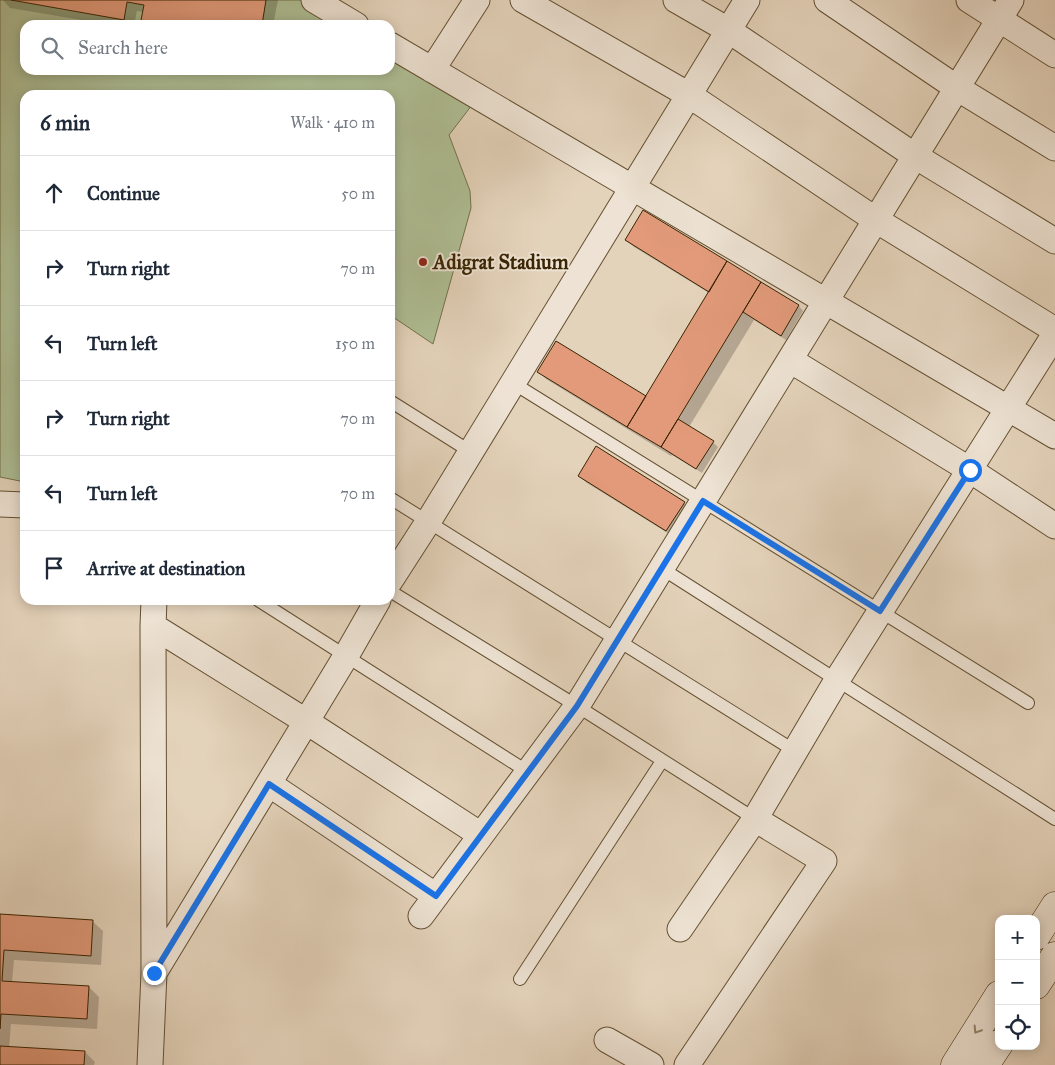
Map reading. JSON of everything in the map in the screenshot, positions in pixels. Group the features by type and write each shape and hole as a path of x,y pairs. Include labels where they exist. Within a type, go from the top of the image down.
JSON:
{"street":[{"path":"314,0 348,20"},
{"path":"432,70 477,0"},
{"path":"523,0 689,95 876,220 1055,330"},
{"path":"676,0 728,30 915,156 1055,241"},
{"path":"395,573 747,0"},
{"path":"827,0 957,88 1055,148"},
{"path":"969,0 1005,10 1055,55"},
{"path":"421,916 577,706 1005,10"},
{"path":"395,48 1055,436"},
{"path":"680,929 755,819 836,680 1055,334"},
{"path":"790,360 970,470 1055,526"},
{"path":"0,504 20,505"},
{"path":"150,1065 154,973 154,605"},
{"path":"154,973 307,722 375,605"},
{"path":"153,626 307,722 481,835"},
{"path":"269,784 436,896"},
{"path":"687,1065 824,861 755,819"},
{"path":"1040,930 1055,906"},
{"path":"1040,979 1055,956"},
{"path":"954,1065 995,1001"},
{"path":"607,1040 651,1065"},
{"path":"985,1065 995,1050"}],"lane":[{"path":"513,383 1028,703"},
{"path":"395,404 471,452"},
{"path":"395,501 795,751"},
{"path":"661,568 1055,819"},
{"path":"395,594 577,706 755,819"},
{"path":"266,605 528,772"},
{"path":"520,979 662,761"}],"green space":[{"name":"Adigrat Stadium","path":"0,0 302,0 336,20 20,20 20,75 395,75 395,55 475,101 449,135 470,191 471,208 433,344 395,318 395,90 20,90 20,481 0,477"}],"building":[{"path":"11,0 266,0 263,20 141,20 144,5 127,2 124,20"},
{"path":"643,210 727,261 709,292 625,240"},
{"path":"727,261 761,282 661,447 627,427"},
{"path":"761,282 799,305 781,336 743,312"},
{"path":"556,341 646,396 627,427 537,372"},
{"path":"678,419 714,441 696,469 661,447"},
{"path":"596,446 685,502 666,531 578,476"},
{"path":"0,914 93,920 91,956 4,950 2,981 89,986 87,1019 1,1014 0,1029"},
{"path":"0,1046 85,1051 84,1065 0,1065"}],"place":[{"name":"Adigrat Stadium","path":"423,262"}],"route":[{"path":"154,973 269,784 436,896 577,706 703,501 880,611 970,470"}]}
